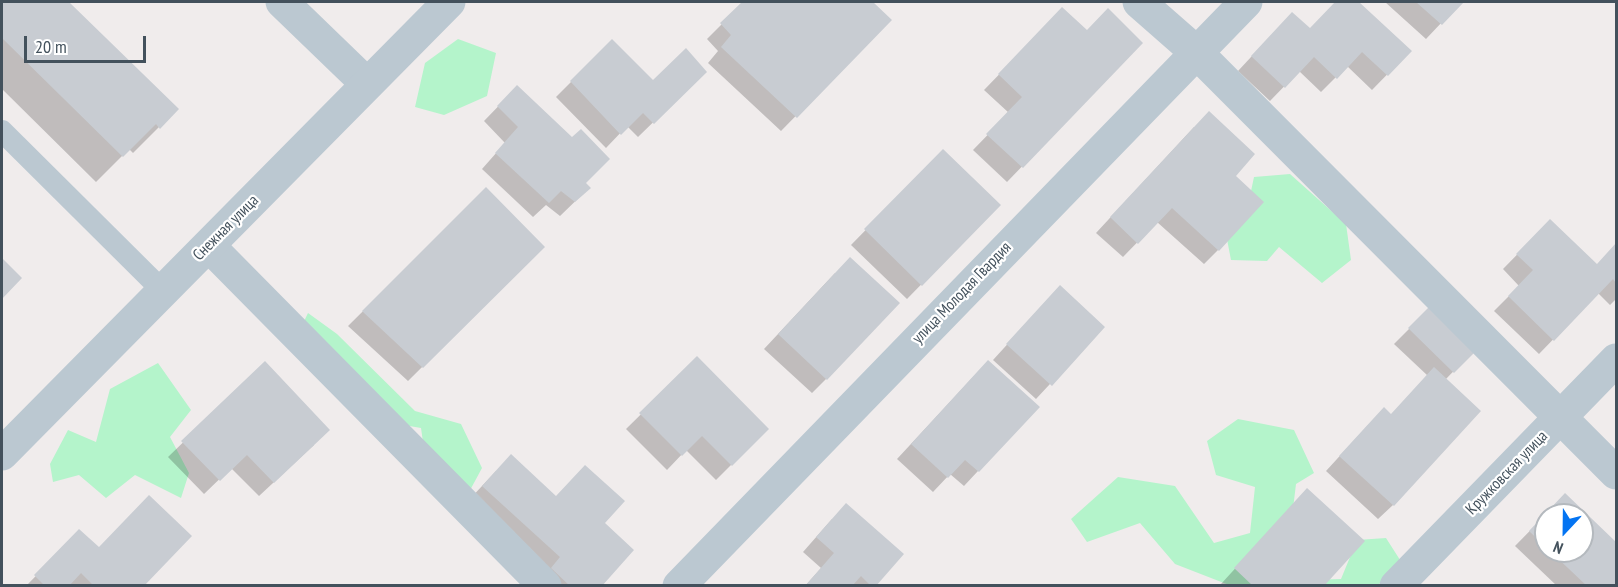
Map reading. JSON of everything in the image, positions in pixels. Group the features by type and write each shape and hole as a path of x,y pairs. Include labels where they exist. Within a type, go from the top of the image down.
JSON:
{"street":[{"path":"282,2 367,84"},
{"name":"Снежная улица","path":"2,454 449,2"},
{"path":"1139,2 1196,52 1617,473"},
{"name":"улица Молодая Гвардия","path":"679,585 1246,2"},
{"path":"208,246 545,585"},
{"name":"Кружковская улица","path":"1396,585 1617,360"}],"lane":[{"path":"2,131 163,291"}],"green space":[{"path":"458,39 496,53 487,96 444,115 415,107 425,63"},
{"path":"1290,174 1346,224 1351,260 1322,283 1279,247 1267,261 1231,260 1225,229 1247,210 1254,177"},
{"path":"308,313 337,334 415,411 461,424 482,468 468,494 427,470 421,428 375,420 293,344"},
{"path":"158,363 191,410 170,437 189,473 181,498 135,475 106,498 79,475 53,482 50,464 68,430 96,442 110,389"},
{"path":"1238,419 1294,430 1314,473 1296,484 1289,542 1277,568 1251,585 1229,585 1175,564 1140,523 1087,542 1071,519 1118,477 1175,486 1214,543 1250,533 1255,487 1216,475 1207,441"},
{"path":"1386,538 1402,563 1379,584 1310,586 1311,580 1341,579 1357,540"}],"building":[{"path":"2,2 69,2 179,109 160,129 156,124 123,157 2,38"},
{"path":"742,2 873,2 892,20 797,118 721,47 731,35 720,23"},
{"path":"1335,2 1359,2 1412,51 1388,76 1362,52 1337,79 1314,57 1285,88 1251,56 1292,12 1310,28"},
{"path":"1416,2 1464,2 1442,25"},
{"path":"1062,7 1087,30 1108,8 1143,43 1023,168 986,134 1022,97 998,74"},
{"path":"612,39 653,80 686,48 707,72 654,124 643,113 621,135 570,81"},
{"path":"517,85 572,137 581,129 610,159 586,183 591,188 575,202 561,191 549,203 495,153 518,127 497,106"},
{"path":"1209,111 1255,154 1236,176 1264,202 1219,251 1172,208 1138,244 1110,217"},
{"path":"943,149 1001,205 922,286 864,229"},
{"path":"486,187 545,247 423,368 362,311"},
{"path":"1550,219 1597,264 1616,243 1616,283 1613,279 1554,341 1508,296 1533,270 1516,254"},
{"path":"850,257 900,303 827,380 778,334"},
{"path":"2,258 22,278 2,299"},
{"path":"1060,285 1105,327 1052,386 1006,344"},
{"path":"1435,301 1485,342 1454,373 1408,328"},
{"path":"697,356 769,429 732,466 702,436 682,456 639,413"},
{"path":"988,360 1040,407 979,472 965,460 948,478 911,444"},
{"path":"265,361 330,430 274,483 247,455 220,481 181,441"},
{"path":"1434,367 1481,411 1394,506 1339,456 1384,407 1391,414"},
{"path":"511,454 556,496 585,465 625,501 605,523 634,550 602,586 570,586 551,568 560,557 482,486"},
{"path":"1307,488 1365,541 1324,586 1253,586 1234,568"},
{"path":"1565,493 1575,503 1556,503"},
{"path":"149,495 192,536 144,586 94,586 81,573 69,586 45,586 34,575 79,529 99,547"},
{"path":"846,503 904,554 876,586 871,586 861,576 852,586 805,586 834,553 816,537"},
{"path":"1594,521 1616,542 1616,586 1587,586 1563,563 1594,563"},
{"path":"1534,526 1534,536 1529,531"}]}
